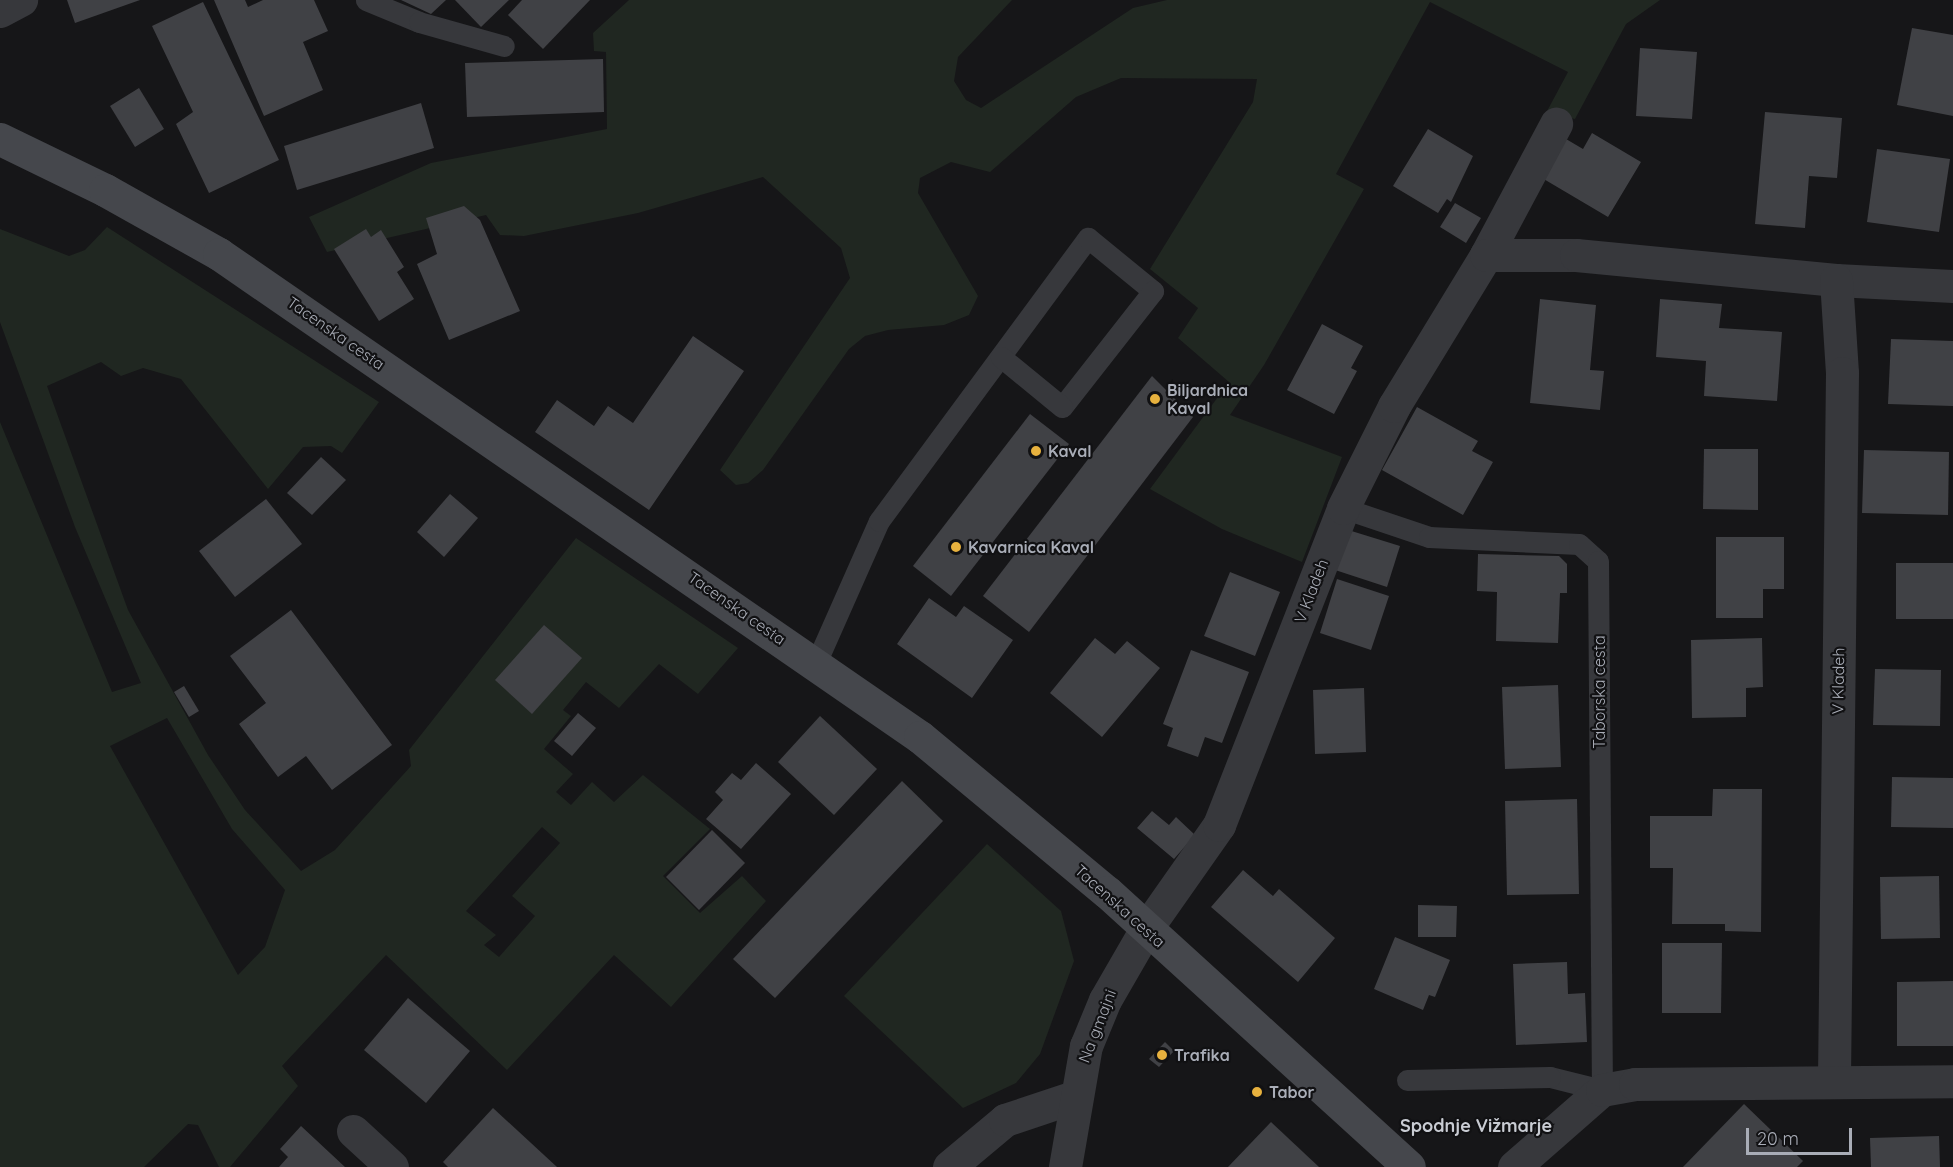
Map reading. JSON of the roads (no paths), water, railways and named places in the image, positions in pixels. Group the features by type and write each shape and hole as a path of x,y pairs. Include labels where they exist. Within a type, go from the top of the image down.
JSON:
{"main road":[{"name":"Tacenska cesta","path":"0,139 105,190 219,254 816,663 974,781 1146,929 1409,1167"}],"street":[{"path":"0,11 21,0"},
{"name":"V Kladeh","path":"1146,929 1219,825 1343,508 1394,406 1486,255 1556,124"},
{"path":"1486,255 1576,255 1836,280 1953,286"},
{"name":"V Kladeh","path":"1834,1082 1842,373 1836,280"},
{"name":"Na gmajni","path":"1065,1167 1074,1097 1086,1046 1105,1000 1146,929"},
{"path":"1514,1167 1602,1090 1635,1084 1953,1081"},
{"path":"949,1167 1005,1119 1074,1097"},
{"path":"353,1131 392,1167"}],"lane":[{"path":"366,0 419,22 504,46"},
{"path":"816,663 879,521 1088,238 1153,291 1062,407 1001,357"},
{"name":"Taborska cesta","path":"1343,508 1429,537 1579,544 1598,561 1602,1090"},
{"path":"1407,1080 1550,1077 1602,1090"}],"place":[{"name":"Biljardnica Kaval","path":"1155,399"},
{"name":"Kaval","path":"1036,451"},
{"name":"Kavarnica Kaval","path":"956,547"},
{"name":"Trafika","path":"1162,1055"},
{"name":"Tabor","path":"1257,1092"}],"district":[{"name":"Spodnje Vižmarje","path":"1476,1126"}]}
